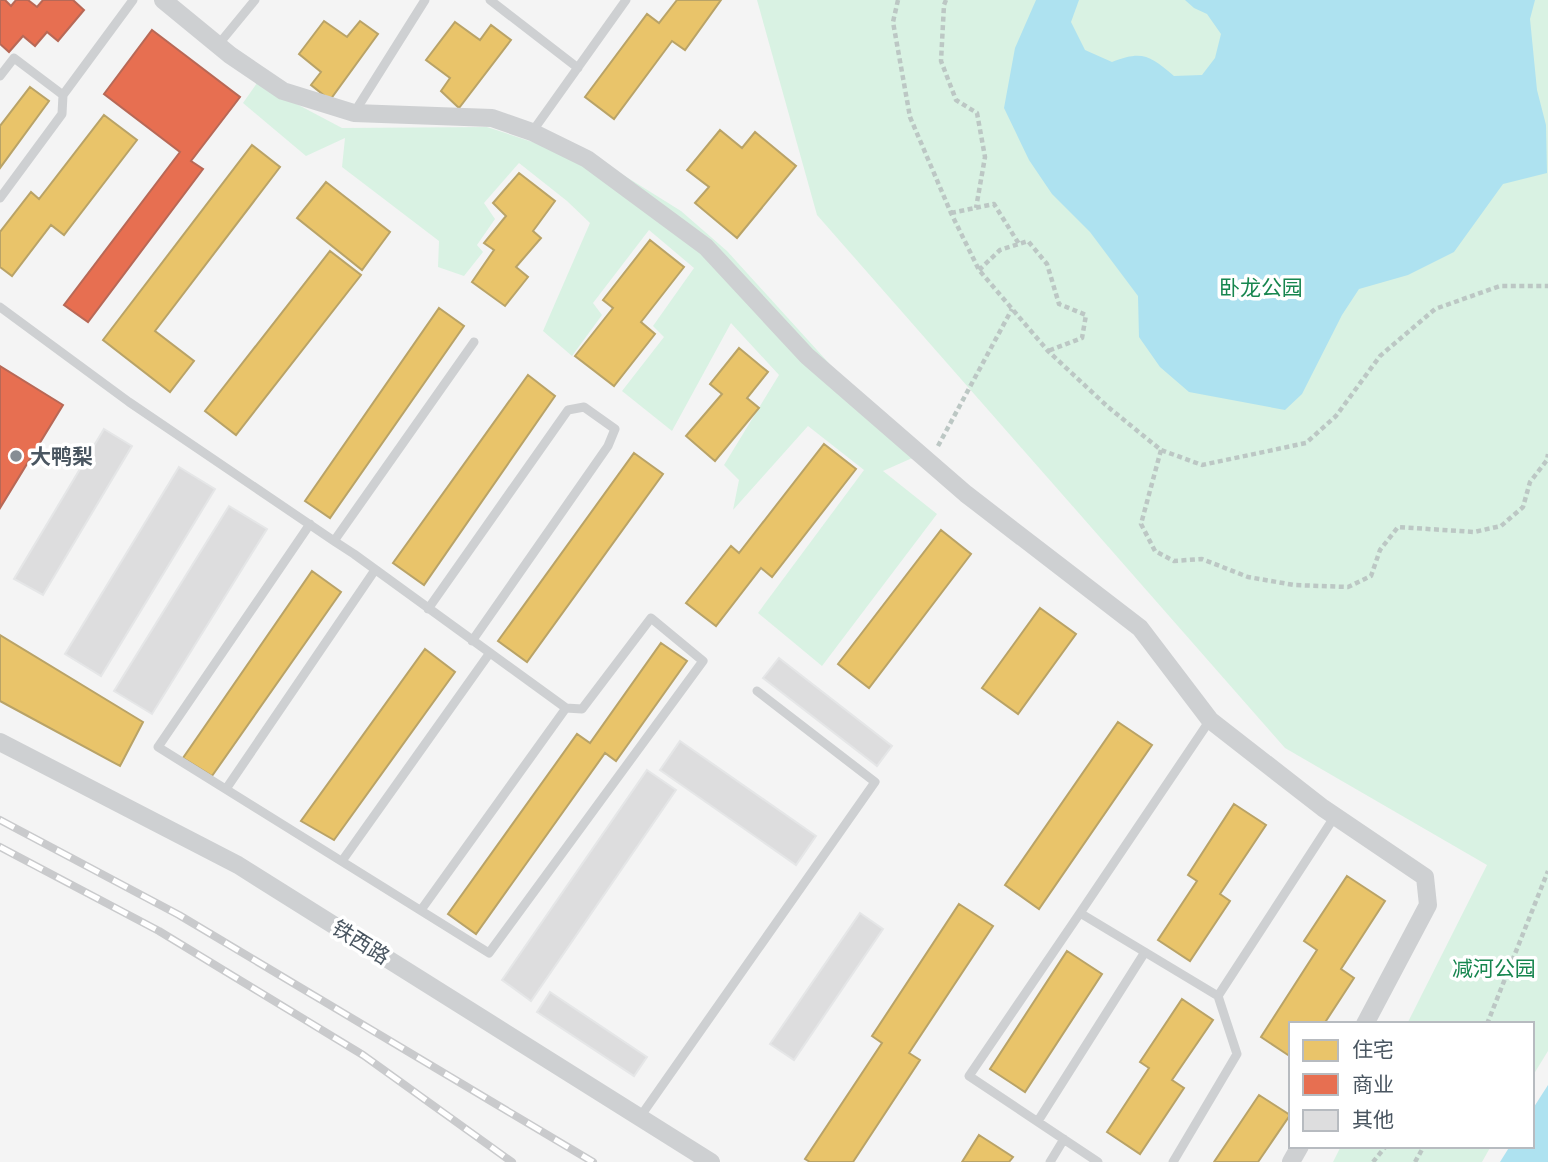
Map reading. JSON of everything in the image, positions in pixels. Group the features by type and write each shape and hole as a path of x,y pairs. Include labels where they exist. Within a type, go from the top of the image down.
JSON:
{"street":[{"path":"163,0 218,45 283,91 354,113 492,118 532,132 587,159 706,247 807,356 966,494 1140,628 1210,720 1335,816 1425,877 1428,905 1366,1022"},
{"name":"铁西路","path":"0,742 238,865 711,1162"}],"lane":[{"path":"0,198 62,114 64,95 133,0"},
{"path":"218,45 254,0"},
{"path":"354,113 425,0"},
{"path":"490,0 578,68"},
{"path":"532,132 626,0"},
{"path":"0,76 14,58 64,95"},
{"path":"0,307 129,402 310,524 566,708 583,709 650,618 703,661 489,953 158,747 310,524"},
{"path":"334,541 474,342"},
{"path":"428,609 568,410 584,407 615,429 608,446 472,640"},
{"path":"226,789 375,570"},
{"path":"342,861 489,654"},
{"path":"640,1118 875,782 757,691"},
{"path":"421,910 566,708"},
{"path":"1098,1162 970,1076 1210,720"},
{"path":"1218,996 1335,816"},
{"path":"1080,914 1218,996 1237,1054 1173,1162"},
{"path":"1038,1121 1145,952"},
{"path":"1050,1162 1065,1139"}],"path":[{"path":"898,0 893,22 910,117 979,270 1048,351 1108,407 1161,450 1202,465 1306,443 1336,416 1380,356 1435,309 1500,286 1548,286"},
{"path":"946,0 941,61 956,100 976,113 985,158 976,208"},
{"path":"951,213 994,204 1019,244"},
{"path":"979,270 1000,250 1028,241 1048,264 1059,304 1086,315 1082,338 1048,351"},
{"path":"926,459 942,442 1012,309"},
{"path":"1161,450 1141,524 1155,551 1174,561 1202,559 1248,577 1294,585 1348,587 1371,576 1380,550 1398,527 1474,532 1501,526 1523,508 1530,482 1547,460 1548,454"},
{"path":"1488,1022 1548,871"},
{"path":"1373,1162 1384,1148"}],"green space":[{"name":"卧龙公园","path":"757,0 1548,0 1548,1051 1534,1074 1534,1022 1408,1022 1487,865 1285,748 817,215"},
{"path":"257,83 342,128 487,127 612,168 681,211 727,251 836,371 928,451 883,471 937,514 822,666 758,613 864,470 808,426 733,510 739,480 724,465 779,375 731,323 672,431 622,391 664,337 653,326 694,268 649,230 593,303 602,315 572,356 543,331 590,223 567,201 519,163 484,203 495,219 477,245 483,252 464,276 438,267 439,241 342,167 345,138 306,156 243,103"},
{"path":"1340,1148 1490,1148 1482,1162 1333,1162"}],"water":[{"path":"1036,0 1079,0 1071,22 1085,50 1112,62 1131,56 1146,57 1174,76 1202,75 1215,58 1221,34 1207,14 1185,0 1535,0 1530,19 1537,90 1546,125 1547,173 1503,184 1454,252 1408,275 1359,289 1342,315 1302,394 1285,410 1189,392 1160,367 1139,337 1138,296 1090,232 1052,194 1029,160 1004,108 1015,48"},
{"path":"1548,1085 1548,1162 1500,1162 1509,1148 1534,1148 1534,1107"}],"building: 住宅":[{"path":"677,0 721,0 685,50 672,41 614,119 585,97 647,14 659,23"},
{"path":"324,21 347,37 360,21 378,34 330,100 311,85 321,72 299,54"},
{"path":"455,22 480,40 491,25 511,40 459,108 441,91 450,78 426,60"},
{"path":"30,87 49,101 0,168 0,126"},
{"path":"104,115 137,140 64,235 51,225 12,276 0,267 0,232 31,192 39,199"},
{"path":"720,130 742,148 755,132 796,166 737,238 695,203 709,187 687,170"},
{"path":"252,145 280,167 155,331 194,361 170,392 103,340"},
{"path":"519,173 555,201 533,231 541,238 516,267 528,277 505,306 472,282 494,250 484,243 506,216 493,203"},
{"path":"326,182 390,232 362,270 297,218"},
{"path":"650,240 684,267 641,322 655,334 614,386 575,356 613,308 603,300"},
{"path":"330,251 361,275 236,435 205,411"},
{"path":"439,308 464,326 330,518 305,501"},
{"path":"739,348 768,372 747,398 759,408 715,461 686,436 722,394 710,384"},
{"path":"528,375 555,396 424,585 393,563"},
{"path":"824,444 856,469 772,577 761,568 716,626 686,603 731,546 739,553"},
{"path":"634,453 663,474 527,662 498,641"},
{"path":"941,530 971,554 869,688 838,664"},
{"path":"312,571 341,592 212,776 183,758"},
{"path":"1040,608 1076,634 1018,714 982,688"},
{"path":"0,635 143,722 120,766 0,701"},
{"path":"661,643 687,661 616,761 605,753 476,934 448,914 577,734 590,743"},
{"path":"425,649 455,672 334,840 301,821"},
{"path":"1118,722 1152,745 1039,909 1005,885"},
{"path":"1234,804 1266,825 1220,894 1230,901 1190,961 1158,940 1197,881 1188,875"},
{"path":"1347,876 1385,901 1341,969 1354,978 1325,1022 1289,1022 1289,1056 1261,1037 1317,950 1304,941"},
{"path":"959,904 993,926 909,1053 920,1060 853,1162 810,1162 805,1159 882,1043 872,1036"},
{"path":"1067,951 1102,974 1025,1092 990,1069"},
{"path":"1182,999 1213,1020 1172,1080 1184,1088 1140,1154 1107,1132 1149,1068 1140,1062"},
{"path":"1259,1095 1289,1114 1258,1162 1214,1162"},
{"path":"979,1135 1013,1157 1009,1162 962,1162"}],"building: 商业":[{"path":"0,0 5,0 11,6 16,0 28,0 37,7 43,0 73,0 84,10 58,41 47,32 35,46 23,36 9,52 0,44"},
{"path":"152,30 240,97 191,161 203,169 88,322 64,305 180,152 104,94"},
{"name":"大鸭梨","path":"0,366 63,405 0,508"}],"building: 其他":[{"path":"104,429 132,446 43,595 14,579"},
{"path":"179,467 215,489 101,676 65,654"},
{"path":"229,506 267,529 152,714 114,691"},
{"path":"779,658 892,746 877,766 763,678"},
{"path":"680,741 816,836 796,865 660,770"},
{"path":"647,770 676,790 531,1001 502,980"},
{"path":"860,913 883,929 794,1060 770,1044"},
{"path":"550,992 647,1057 634,1076 537,1012"}],"railway":[{"path":"0,820 179,915 593,1162"},
{"path":"0,847 159,931 363,1055 512,1162"}],"place":[{"name":"大鸭梨","path":"16,456"}],"park label":[{"name":"减河公园","path":"1494,968"}]}
